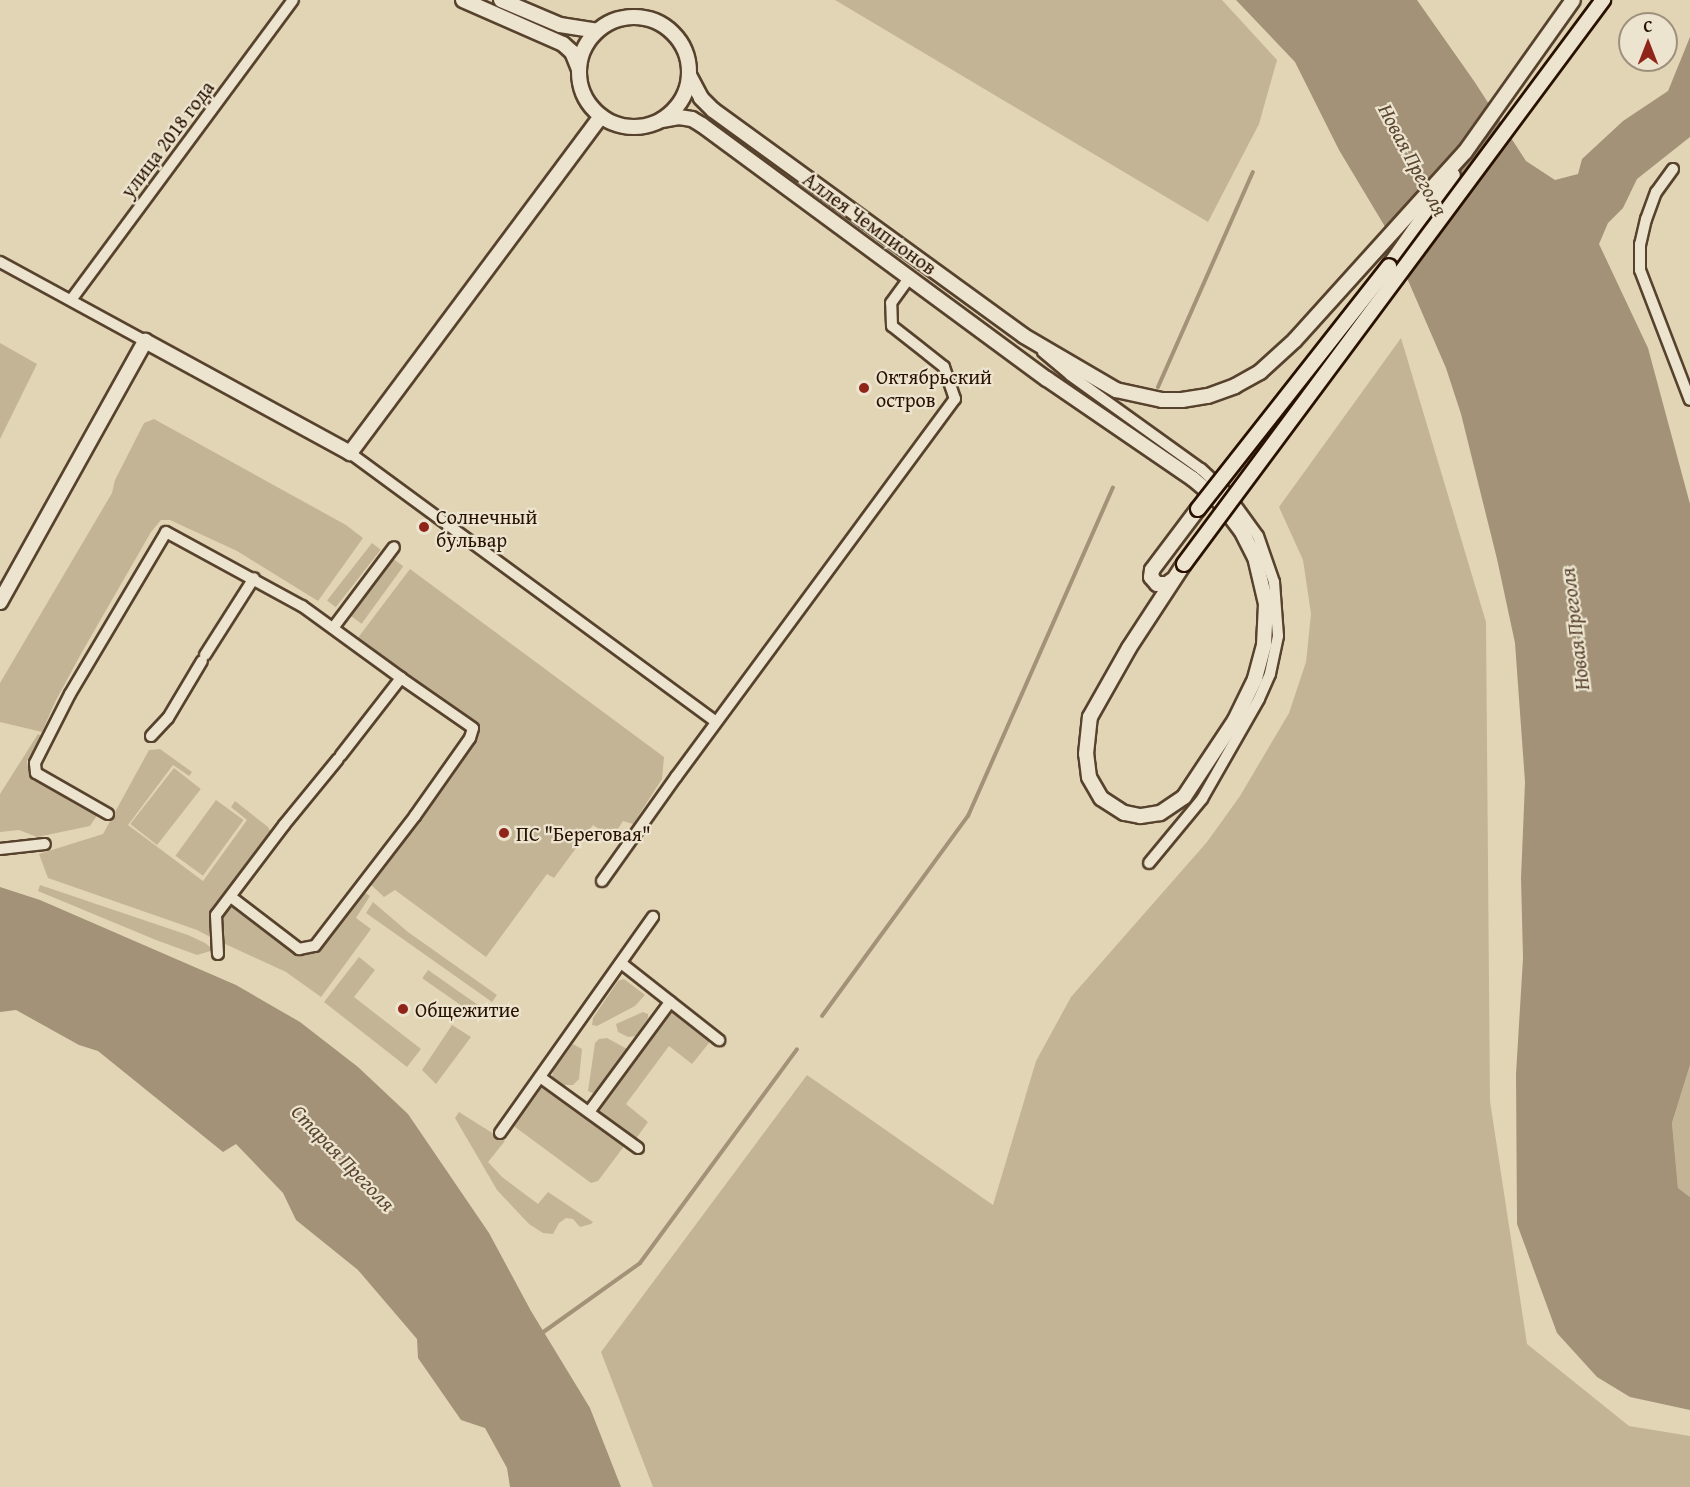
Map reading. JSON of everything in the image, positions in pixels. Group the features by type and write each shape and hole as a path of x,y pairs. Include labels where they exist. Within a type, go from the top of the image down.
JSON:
{"main road":[{"path":"463,0 563,44 572,52 579,69"},
{"path":"0,602 145,340 350,453 601,116 586,100 579,80 584,49 597,32 560,25 501,0"},
{"path":"1171,581 1167,584 1157,584 1151,577 1152,570 1389,266 1449,184 1465,152 1573,0"},
{"name":"Аллея Чемпионов","path":"601,116 631,127 662,120 686,118 702,125 1047,379 1148,446 1207,489 1241,530 1255,557 1263,585 1266,615 1263,653 1255,679 1235,720 1196,782 1179,801 1160,813 1132,815 1106,803 1091,783 1086,761 1090,717 1171,581 1184,564 1603,0"},
{"name":"Аллея Чемпионов","path":"597,32 626,18 648,19 658,23 681,44 689,75 701,98 712,110 1024,336 1116,390 1154,399 1182,400 1236,387 1270,363 1364,266 1465,152"},
{"path":"662,120 678,105 687,88 689,75"}],"street":[{"name":"улица 2018 года","path":"71,300 293,0"},
{"path":"1673,169 1656,192 1646,219 1640,244 1640,270 1690,400"},
{"path":"0,262 145,340"},
{"path":"602,881 716,722 942,420 955,399 945,367 892,326 891,303 910,277"},
{"path":"1024,336 1070,375 1221,486 1251,523 1263,545 1273,576 1278,603 1278,636 1272,666 1263,691 1202,799 1149,863"},
{"path":"350,453 716,722"},
{"path":"108,814 36,773 35,763 69,694 166,532 302,606 474,728 470,738 415,816 315,945 299,949 231,897"},
{"path":"333,628 394,547"},
{"path":"151,736 168,718 254,578"},
{"path":"218,954 216,915 401,678"},
{"path":"0,849 45,844"},
{"path":"500,1133 653,918"},
{"path":"621,963 719,1040"},
{"path":"590,1112 670,1002"},
{"path":"540,1077 638,1148"}],"shaded area":[{"path":"835,0 1222,0 1277,60 1259,124 1208,222"},
{"path":"1401,338 1486,622 1490,1101 1527,1344 1629,1426 1690,1436 1690,1487 653,1487 601,1352 807,1075 993,1205 1036,1061 1071,997 1207,842 1240,796 1289,713 1306,662 1311,614 1303,560 1279,507"},
{"path":"0,343 37,364 0,439"},
{"path":"154,419 346,525 363,538 318,601 237,551 170,520 161,520 151,532 82,652 42,732 0,722 0,683 112,493 115,480 144,423"},
{"path":"372,543 381,550 336,607 327,601"},
{"path":"392,558 403,566 362,624 350,615"},
{"path":"410,569 664,757 662,779 633,824 623,821 612,838 593,825 554,878 547,874 486,957 395,890 384,897 368,882 420,816 477,734 477,726 411,681 357,639"},
{"path":"38,734 41,736 27,761 29,774 98,814 90,826 37,837 19,830 0,832 0,794"},
{"path":"160,749 192,772 189,776 173,765 128,825 203,881 247,820 231,807 235,801 268,827 272,834 213,912 210,921 212,938 197,930 48,878 39,854 103,834 149,750"},
{"path":"174,768 201,789 157,845 130,824"},
{"path":"216,800 244,820 203,876 175,856"},
{"path":"40,885 188,935 214,950 197,955 156,940 38,891"},
{"path":"361,890 370,896 356,918 371,929 321,997 286,972 223,943 220,916 232,905 298,953 316,950"},
{"path":"373,902 408,932 497,995 492,1002 366,913"},
{"path":"359,957 375,970 354,997 421,1049 407,1067 324,1002"},
{"path":"428,970 487,1011 481,1019 422,978"},
{"path":"624,979 645,995 635,1006 597,1026 592,1025 593,1018 618,981"},
{"path":"672,1011 708,1037 709,1043 692,1064 669,1046 626,1104 648,1122 635,1140 602,1116 598,1107"},
{"path":"643,1012 648,1014 648,1018 636,1036 628,1037 618,1032 616,1024"},
{"path":"452,1025 471,1037 436,1084 422,1070"},
{"path":"607,1038 627,1049 595,1094 588,1091 595,1043 599,1039"},
{"path":"573,1044 582,1049 579,1079 573,1085 564,1085 552,1078 553,1071"},
{"path":"1690,1065 1690,1197 1678,1188 1672,1123"},
{"path":"544,1086 625,1145 598,1181 591,1183 511,1124 538,1087"},
{"path":"459,1112 505,1141 488,1162 502,1177 538,1204 548,1192 593,1222 580,1227 573,1219 566,1218 559,1223 553,1234 543,1233 529,1224 497,1190 455,1118"}],"water":[{"name":"Новая Преголя","path":"1236,0 1417,0 1526,161 1555,180 1578,174 1582,159 1623,121 1668,91 1676,72 1678,72 1690,37 1690,137 1637,179 1623,208 1608,223 1599,244 1648,348 1690,504 1690,1065 1672,1123 1678,1188 1690,1197 1690,1410 1630,1397 1597,1377 1557,1333 1517,1224 1516,1074 1523,958 1521,878 1525,782 1515,643 1461,414 1446,368 1384,225 1339,150 1295,62"},
{"name":"Старая Преголя","path":"0,887 40,900 236,985 300,1022 358,1067 408,1114 489,1233 531,1311 590,1408 621,1487 510,1487 507,1468 485,1428 461,1420 418,1358 417,1339 358,1270 296,1220 283,1193 236,1144 223,1152 98,1051 79,1045 16,1010 0,1012"}],"waterway":[{"path":"1158,387 1253,172"},
{"path":"822,1016 968,816 1113,488"},
{"path":"542,1333 640,1263 797,1049"}],"place":[{"name":"Октябрьский остров","path":"864,388"},
{"name":"Солнечный бульвар","path":"424,527"},
{"name":"ПС \"Береговая\"","path":"504,833"},
{"name":"Общежитие","path":"403,1009"}]}
